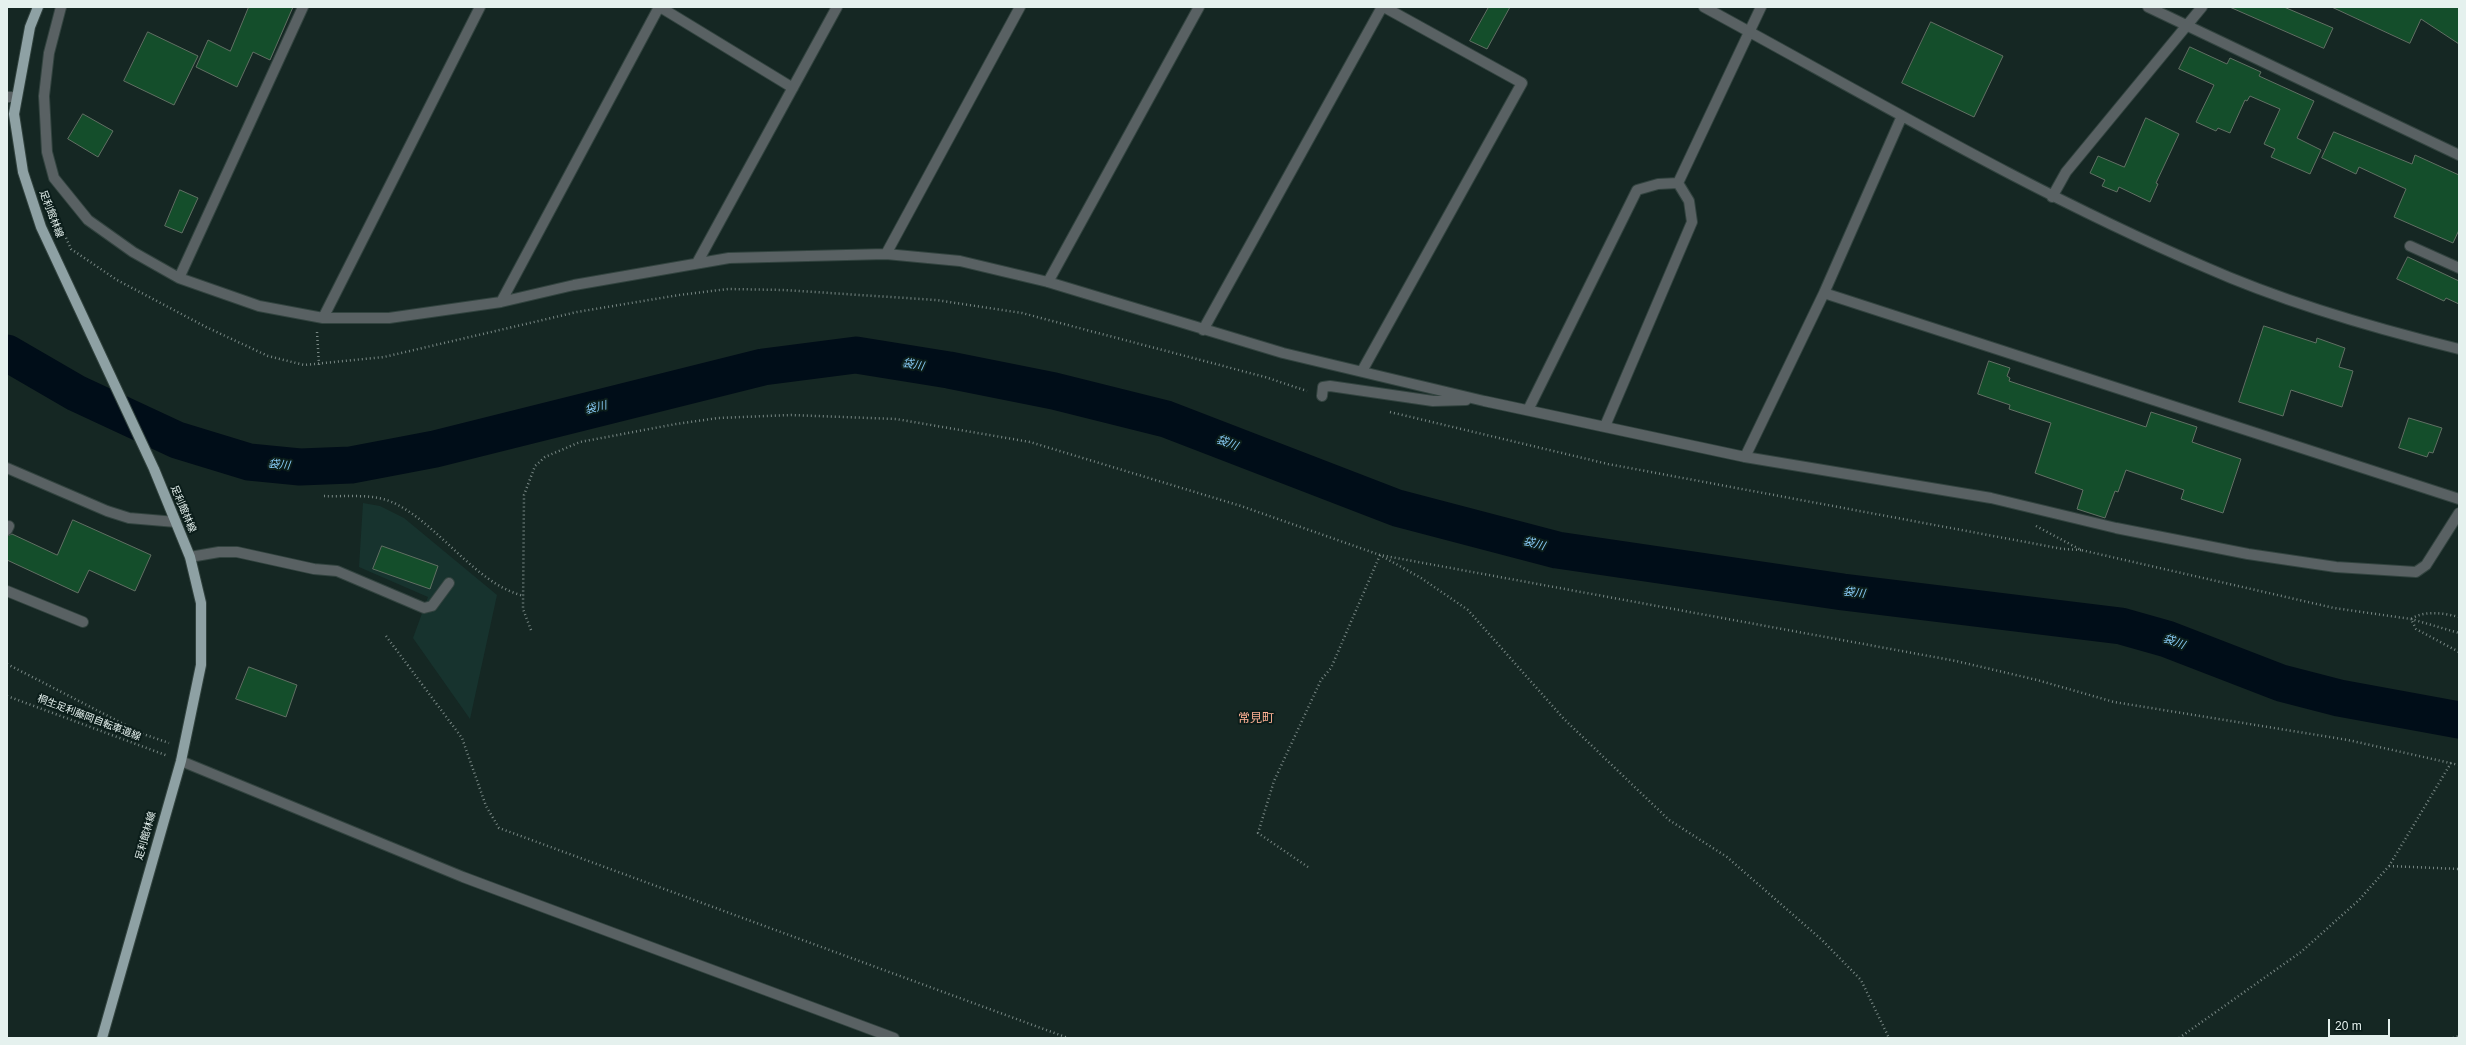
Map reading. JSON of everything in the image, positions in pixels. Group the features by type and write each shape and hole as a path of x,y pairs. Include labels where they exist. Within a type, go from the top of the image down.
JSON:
{"main road":[{"name":"足利館林線","path":"38,7 30,27 12,97 23,172 41,227 190,557 201,603 202,644 195,699 181,761 102,1038"}],"street":[{"path":"61,7 45,73 44,118 51,172 78,209 99,229 133,252 179,278 233,298 323,318 388,318 501,302 574,285 728,258 886,254 960,261 1048,282 1283,353 1484,401 1605,426 1745,458 1991,498 2116,528 2248,554 2336,567 2416,572 2426,565 2459,513"},
{"path":"179,278 303,7"},
{"path":"323,318 480,7"},
{"path":"501,302 660,7 793,88"},
{"path":"697,263 837,7"},
{"path":"886,254 1020,7"},
{"path":"1048,282 1199,7"},
{"path":"1203,330 1383,7 1522,82 1362,371"},
{"path":"1704,7 2052,197 2206,268 2276,295 2380,330 2459,349"},
{"path":"1678,183 1761,7"},
{"path":"2148,7 2459,155"},
{"path":"2052,197 2066,172 2188,26 2202,7"},
{"path":"1745,458 1824,293 1902,116"},
{"path":"1528,410 1637,190 1658,184 1678,183"},
{"path":"1605,426 1692,222 1689,201 1678,183"},
{"path":"2410,246 2459,268"},
{"path":"1824,293 2459,498"},
{"path":"1322,396 1323,387 1330,386 1433,401 1484,401"},
{"path":"7,468 107,511 129,518 174,519"},
{"path":"190,557 219,552 236,552 314,569 337,571 424,608 432,606 449,583"},
{"path":"7,591 83,622"},
{"path":"181,761 463,877 894,1038"}],"path":[{"path":"58,220 71,249 141,294 268,356 296,364 319,365 384,357 577,312 679,295 728,289 784,290 936,300 1022,313 1265,376 1322,396"},
{"path":"317,339 319,365"},
{"path":"1384,411 1608,464 2055,547 2081,550 2334,608 2411,619 2459,632"},
{"path":"531,630 523,610 524,495 535,466 545,457 580,442 718,418 791,415 896,419 1030,442 1241,506 1380,555 1956,661 2037,680 2114,702 2348,740 2459,765"},
{"path":"324,496 375,498 393,503 410,513 502,588 524,596"},
{"path":"2034,525 2081,550"},
{"path":"1308,867 1258,834 1274,781 1321,680 1331,668 1380,555"},
{"path":"1380,555 1421,578 1468,610 1564,719 1669,820 1727,857 1822,940 1861,980 1889,1038"},
{"path":"2411,619 2418,614 2431,613 2459,617"},
{"path":"2411,619 2416,629 2459,652"},
{"path":"386,636 462,738 486,806 499,828 1068,1038"},
{"path":"7,664 143,734 169,743"},
{"name":"桐生足利藤岡自転車道線","path":"7,696 166,756"},
{"path":"2179,1038 2301,952 2359,900 2389,866 2451,763"},
{"path":"2389,866 2459,869"},
{"path":"2453,1038 2459,1036"}],"shaded area":[{"path":"363,503 380,506 404,518 497,595 470,719 413,638 428,597 359,567"}],"building":[{"path":"249,7 293,7 270,60 253,52 237,87 196,67 208,40 230,51"},
{"path":"1489,7 1510,7 1487,49 1470,41"},
{"path":"2230,7 2284,7 2333,28 2324,48"},
{"path":"2332,7 2459,7 2459,44 2421,19 2410,43"},
{"path":"1931,22 2003,56 1974,117 1902,83"},
{"path":"148,32 198,56 174,105 124,81"},
{"path":"2190,47 2227,64 2230,58 2261,72 2259,76 2314,101 2297,138 2321,150 2310,174 2271,157 2275,149 2264,144 2280,109 2250,96 2247,101 2245,100 2230,133 2218,128 2216,131 2196,122 2214,85 2179,69"},
{"path":"83,114 113,131 98,157 68,139"},
{"path":"2146,118 2179,134 2156,183 2158,184 2150,202 2119,187 2117,192 2102,186 2105,180 2090,173 2098,156 2124,167"},
{"path":"2334,132 2412,164 2415,155 2459,175 2459,230 2453,243 2394,217 2406,189 2359,167 2356,174 2322,158"},
{"path":"180,190 198,198 182,233 165,226"},
{"path":"2408,257 2459,281 2459,304 2446,298 2444,301 2397,279"},
{"path":"2264,326 2316,343 2317,338 2345,348 2339,367 2353,371 2342,407 2291,390 2283,416 2239,402"},
{"path":"1989,361 2010,368 2007,376 2010,378 2009,381 2146,427 2151,412 2197,427 2192,442 2241,459 2223,513 2181,499 2184,490 2126,470 2118,492 2115,491 2105,518 2077,509 2083,490 2035,473 2051,423 2009,409 2010,405 1978,394"},
{"path":"2409,418 2442,428 2433,453 2429,452 2427,457 2399,448"},
{"path":"73,520 151,555 135,591 89,570 78,593 7,560 7,536 12,534 57,555"},
{"path":"382,546 438,566 430,589 373,569"},
{"path":"249,667 297,685 286,717 236,699"}],"waterway":[{"name":"袋川","path":"7,353 76,393 177,440 249,462 300,467 351,465 435,449 763,367 856,355 949,370 1054,391 1166,419 1397,508 1557,550 1843,592 2121,626 2167,639 2281,683 2339,698 2459,720"}],"district":[{"name":"常見町","path":"1256,719"}]}
